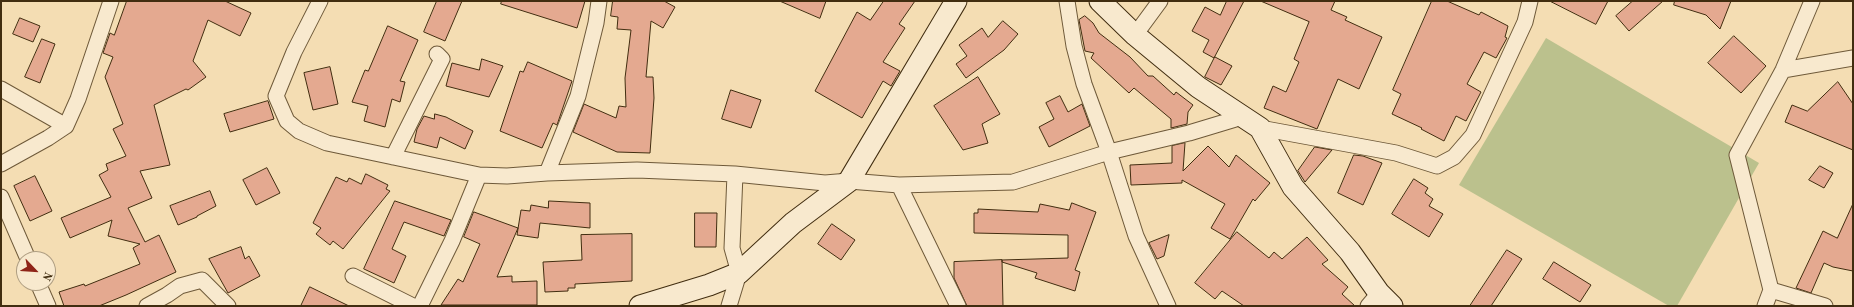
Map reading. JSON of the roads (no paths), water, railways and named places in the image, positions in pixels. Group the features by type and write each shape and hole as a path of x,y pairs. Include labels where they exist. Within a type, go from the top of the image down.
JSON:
{"street":[{"path":"1,164 48,138 66,126 78,99 112,1"},
{"path":"320,1 294,52 276,96 287,121 298,131 327,143 479,175 507,176 547,172 637,170 735,174 825,183 849,181 899,185 1013,182 1109,152 1189,133 1242,117"},
{"path":"547,172 578,96 596,23 599,1"},
{"path":"640,306 709,285 739,273 793,223 849,181 956,1"},
{"path":"1067,1 1074,46 1084,84 1109,152 1136,236 1168,306"},
{"path":"1100,1 1136,35 1198,87 1260,128 1396,153 1436,166 1454,157 1473,135 1525,22 1530,1"},
{"path":"1136,35 1160,1"},
{"path":"1764,306 1771,290 1737,155 1783,70 1812,1"},
{"path":"393,157 442,59 437,54"},
{"path":"1783,70 1853,58"},
{"path":"1,90 66,126"},
{"path":"1260,128 1294,187 1350,252 1380,302"},
{"path":"729,306 739,273 732,248 735,174"},
{"path":"420,306 452,241 479,175"},
{"path":"899,185 958,306"},
{"path":"1,197 25,251"},
{"path":"353,276 413,306"},
{"path":"146,306 167,296 180,286 202,280 228,306"},
{"path":"1771,290 1824,306"},
{"path":"41,291 48,306"}]}
